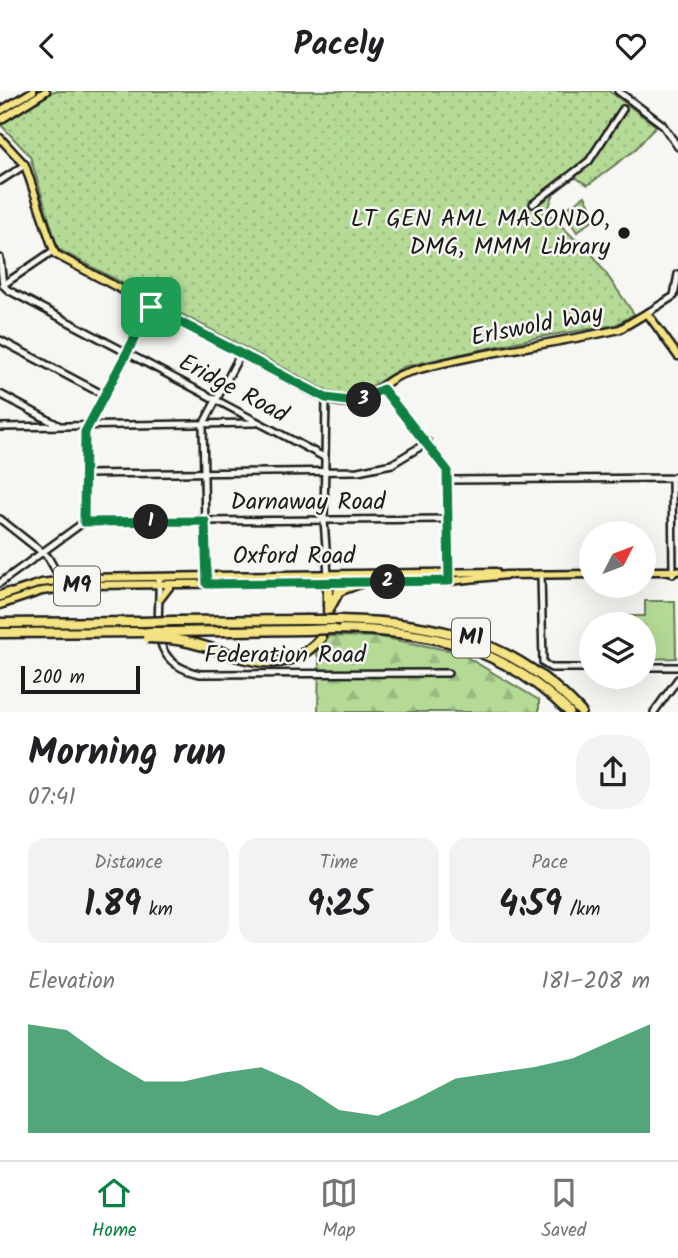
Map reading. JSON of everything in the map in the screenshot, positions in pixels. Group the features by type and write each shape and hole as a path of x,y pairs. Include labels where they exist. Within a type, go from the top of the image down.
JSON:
{"highway":[{"path":"328,579 327,613 339,591 360,583"},
{"name":"M1","path":"0,623 340,619 407,622 466,636 531,668 581,712"},
{"name":"M1","path":"0,633 169,635 333,629 406,632 465,646 520,672 569,712"},
{"path":"169,635 269,664 296,658 321,638"}],"main road":[{"path":"0,111 39,92"},
{"path":"0,120 39,92"},
{"path":"0,138 25,165 53,251 151,307 326,398"},
{"path":"648,313 678,356"},
{"name":"Erlswold Way","path":"326,398 355,402 383,389 407,372 620,329 648,313"},
{"path":"656,573 675,572"},
{"name":"Oxford Road","path":"328,579 360,583 579,573"},
{"name":"Oxford Road","path":"3,595 61,580 159,577 207,580 449,577"},
{"name":"Oxford Road","path":"0,605 29,594 62,587 171,585 207,580"},
{"path":"146,585 160,598 171,585"}],"street":[{"path":"618,91 662,124 678,147"},
{"path":"533,204 589,161 624,109"},
{"path":"0,152 9,146"},
{"path":"0,181 25,165"},
{"path":"1,286 53,251"},
{"path":"0,258 1,286"},
{"name":"Erlswold Way","path":"648,313 676,295 678,274"},
{"name":"Eridge Road","path":"1,286 324,457"},
{"path":"1,582 84,522 87,426 151,307"},
{"path":"0,340 102,394"},
{"path":"207,580 202,473 203,425 241,353"},
{"path":"383,389 443,462 449,479 449,577"},
{"path":"0,394 60,426"},
{"path":"326,398 324,520 328,579"},
{"path":"0,426 258,423"},
{"path":"85,474 324,472 383,467 428,442"},
{"path":"449,479 675,476 675,572"},
{"path":"0,519 43,552 61,580"},
{"name":"Darnaway Road","path":"84,522 448,519"},
{"path":"541,573 542,661 551,668 579,668"},
{"name":"Federation Road","path":"159,577 161,648 166,658 180,670 200,674 449,673"},
{"path":"656,667 678,667"},
{"path":"654,712 678,679"}],"green space":[{"path":"54,91 609,91 656,126 635,150 588,185 576,178 564,183 553,195 548,213 577,241 582,239 634,314 615,325 539,337 403,367 359,394 345,396 327,391 58,249 30,156 2,126 4,122"},
{"path":"585,196 596,217 577,232 563,211"},
{"path":"645,601 675,601 676,658 656,659 656,612 645,612"},
{"path":"328,636 380,637 458,652 539,700 539,712 318,712 319,659 316,652"}],"place":[{"name":"LT GEN AML MASONDO, DMG, MMM Library","path":"624,233"}],"route":[{"path":"151,307 326,398 355,402 383,389 440,457 447,470 449,581 207,584 205,521 84,522 85,432 102,394 151,307"}]}
